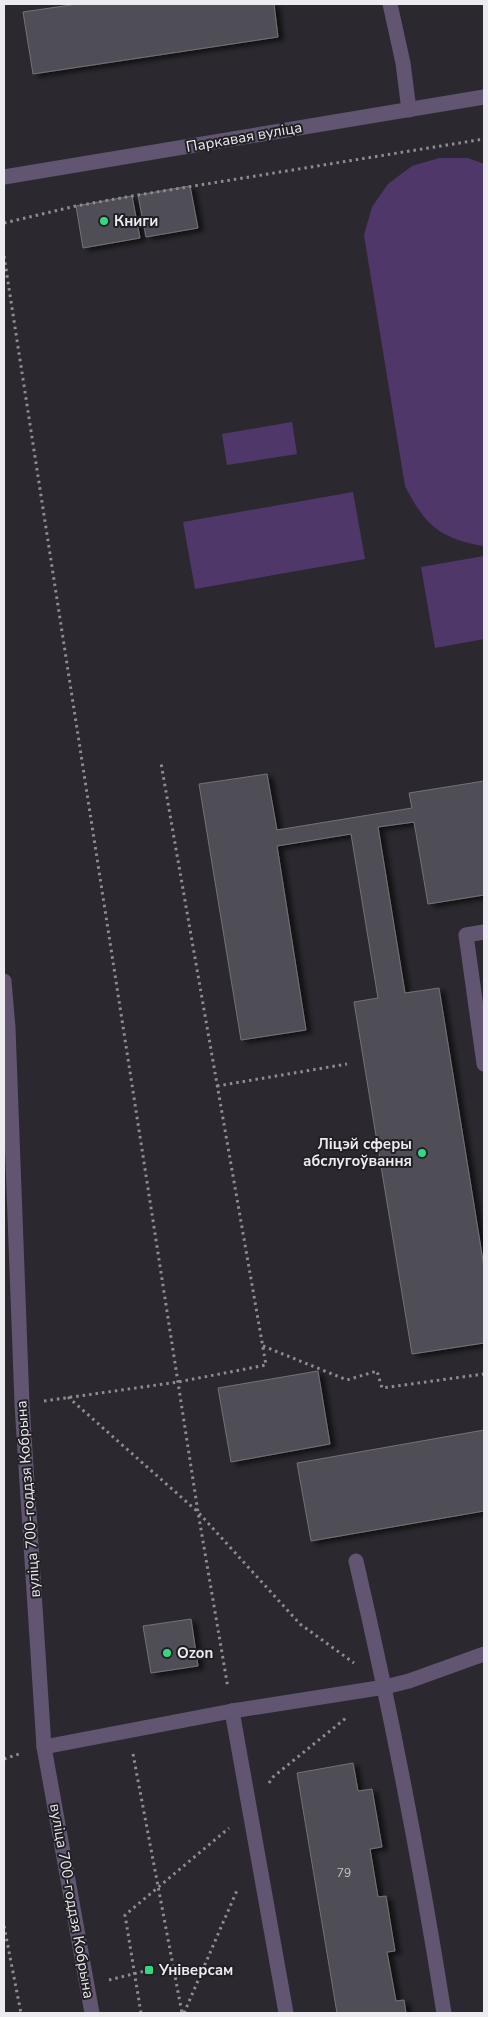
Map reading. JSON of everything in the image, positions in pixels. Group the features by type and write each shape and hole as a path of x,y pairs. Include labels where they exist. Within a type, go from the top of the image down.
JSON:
{"street":[{"path":"390,4 403,63 409,110"},
{"name":"Паркавая вуліца","path":"4,177 484,97"},
{"path":"484,932 466,935 484,1064"},
{"name":"вуліца 700-годдзя Кобрына","path":"4,981 22,1404 44,1747 92,2013"},
{"path":"356,1561 385,1687 432,1938 444,2013"},
{"path":"44,1747 232,1711 385,1687 409,1681 484,1654"},
{"path":"232,1711 286,2013"}],"path":[{"path":"4,223 76,206 132,196 484,139"},
{"path":"4,256 198,1512 232,1711"},
{"path":"22,1404 178,1382 266,1365 161,763"},
{"path":"217,1086 347,1064"},
{"path":"262,1346 347,1380 377,1371 382,1388 484,1374"},
{"path":"68,1397 198,1512 300,1624 385,1687"},
{"path":"141,2013 126,1915 250,1811 273,1777 348,1717"},
{"path":"184,2013 241,1881"},
{"path":"4,1926 21,2013"},
{"path":"86,1986 149,1970"}],"shaded area":[{"path":"439,158 468,158 484,164 484,546 456,539 436,528 420,511 405,486 364,235 372,207 388,184 412,166"},
{"path":"292,422 297,454 227,465 222,434"},
{"path":"353,492 365,559 195,589 183,522"},
{"path":"484,556 484,639 435,648 421,567"}],"building":[{"path":"78,4 274,4 278,37 33,74 23,12"},
{"path":"190,186 198,228 146,237 138,195"},
{"path":"132,196 140,238 83,248 76,206"},
{"name":"Ліцэй сферы абслугоўвання","path":"267,774 277,830 412,808 409,793 484,781 484,895 428,904 414,822 378,827 405,993 439,988 484,1267 484,1343 412,1354 354,1002 378,998 351,834 277,846 306,1030 241,1040 199,784"},
{"path":"318,1371 330,1444 231,1462 218,1388"},
{"path":"484,1430 484,1511 311,1541 297,1463"},
{"path":"191,1619 198,1666 151,1673 143,1626"},
{"path":"353,1763 358,1791 372,1789 382,1847 370,1849 378,1897 386,1896 395,1951 387,1952 396,2001 404,2000 406,2013 337,2013 297,1773"}],"place":[{"name":"Книги","path":"104,221"},
{"name":"Ліцэй сферы абслугоўвання","path":"422,1153"},
{"name":"Ozon","path":"167,1653"},
{"name":"Універсам","path":"149,1970"}]}
